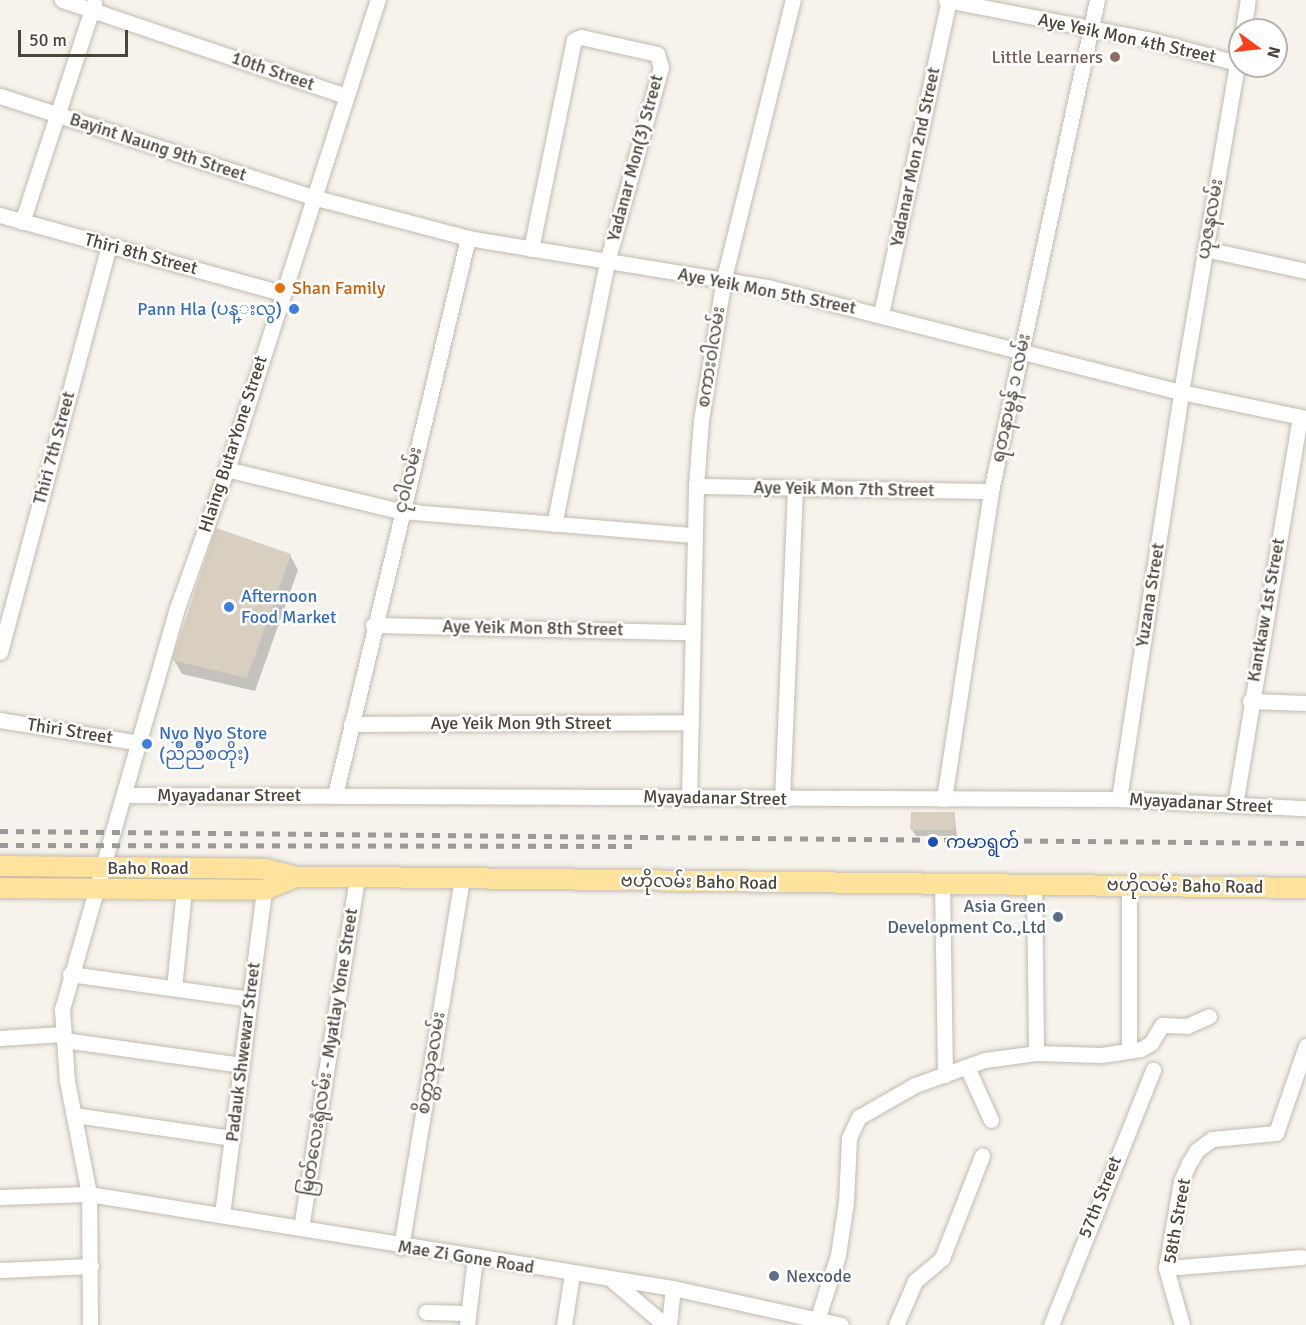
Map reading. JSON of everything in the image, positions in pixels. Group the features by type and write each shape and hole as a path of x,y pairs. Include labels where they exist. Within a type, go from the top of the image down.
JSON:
{"main road":[{"name":"Baho Road","path":"0,866 265,869 296,877"},
{"name":"ဗဟိုလမ်း Baho Road","path":"0,888 264,890 296,877 1035,883 1306,888"}],"street":[{"name":"10th Street","path":"62,0 93,5 346,96"},
{"name":"Hlaing ButarYone Street","path":"90,1325 89,1194 74,1115 62,1009 94,889 140,743 176,611 316,198 346,96 378,0"},
{"name":"စကား၀ါလမ်း","path":"689,798 696,486 701,420 724,278 793,0"},
{"name":"Aye Yeik Mon 4th Street","path":"948,0 1090,28 1228,61"},
{"name":"Yadanar Mon 2nd Street","path":"881,314 948,0"},
{"name":"ရတနာမွန် ၁ လမ်း","path":"944,800 991,491 1097,0"},
{"path":"1245,18 1248,0"},
{"path":"22,222 93,5"},
{"name":"Yadanar Mon(3) Street","path":"531,249 574,40 581,37 657,54 661,67 607,262 554,524"},
{"name":"ယုဇနလမ်း","path":"1180,392 1234,78"},
{"name":"Bayint Naung 9th Street","path":"0,96 316,198"},
{"name":"Aye Yeik Mon 5th Street","path":"316,198 468,238 607,262 724,278 881,314 1180,392 1303,417"},
{"name":"Thiri 8th Street","path":"0,215 282,293"},
{"name":"ငုဝါလမ်း","path":"335,795 400,511 468,238"},
{"name":"Thiri 7th Street","path":"0,652 109,245"},
{"path":"1205,249 1306,271"},
{"name":"Yuzana Street","path":"1119,800 1180,392"},
{"name":"Kantkaw 1st Street","path":"1235,805 1250,701 1303,417"},
{"path":"226,469 400,511 695,535"},
{"name":"Aye Yeik Mon 7th Street","path":"696,486 991,491"},
{"path":"782,799 795,488"},
{"name":"Aye Yeik Mon 8th Street","path":"374,624 692,632"},
{"path":"1250,701 1306,703"},
{"name":"Thiri Street","path":"0,720 140,743"},
{"name":"Aye Yeik Mon 9th Street","path":"351,724 691,722"},
{"name":"Myayadanar Street","path":"124,795 1119,800 1306,808"},
{"name":"မြတ်လေးရုံလမ်း - Myatlay Yone Street","path":"301,1228 357,877"},
{"name":"စိတ္တသုခလမ်း","path":"400,1247 462,879"},
{"path":"942,883 945,1075"},
{"path":"1035,883 1036,1053"},
{"path":"1129,885 1129,1051"},
{"path":"174,988 183,890"},
{"name":"Padauk Shwewar Street","path":"222,1214 264,890"},
{"path":"70,974 250,999"},
{"path":"818,1317 838,1255 846,1202 849,1138 859,1117 915,1084 967,1067 1036,1053 1101,1055 1129,1051 1151,1043 1161,1025 1187,1026 1209,1016"},
{"path":"0,1038 64,1037 242,1065"},
{"name":"58th Street","path":"1182,1325 1166,1268 1181,1181 1197,1150 1212,1139 1228,1136 1268,1137 1276,1133 1306,1046"},
{"path":"967,1067 991,1120"},
{"name":"57th Street","path":"1051,1325 1153,1070"},
{"path":"74,1115 232,1138"},
{"path":"896,1325 915,1281 942,1258 982,1156"},
{"name":"Mae Zi Gone Road","path":"0,1197 89,1194 222,1214 400,1247 613,1281 673,1288 818,1317 841,1325"},
{"path":"1166,1268 1302,1257"},
{"path":"426,1312 467,1319 475,1258"},
{"path":"0,1270 91,1266"},
{"path":"564,1325 572,1274"},
{"path":"613,1281 667,1325 673,1288"}],"building":[{"name":"Afternoon Food Market","path":"216,528 291,554 247,678 172,660"},
{"path":"911,812 955,812 954,830 910,830"}],"railway":[{"path":"0,831 1306,843"},
{"path":"0,845 636,846"}],"place":[{"name":"Little Learners","path":"1115,57"},
{"name":"Shan Family","path":"280,288"},
{"name":"Pann Hla (ပန္းလွ)","path":"294,309"},
{"name":"Afternoon Food Market","path":"229,607"},
{"name":"Nyo Nyo Store (ညိဳညိဳစတိုး)","path":"147,744"},
{"name":"ကမာရွတ်","path":"933,842"},
{"name":"Asia Green Development Co.,Ltd","path":"1058,917"},
{"name":"Nexcode","path":"774,1276"}]}
